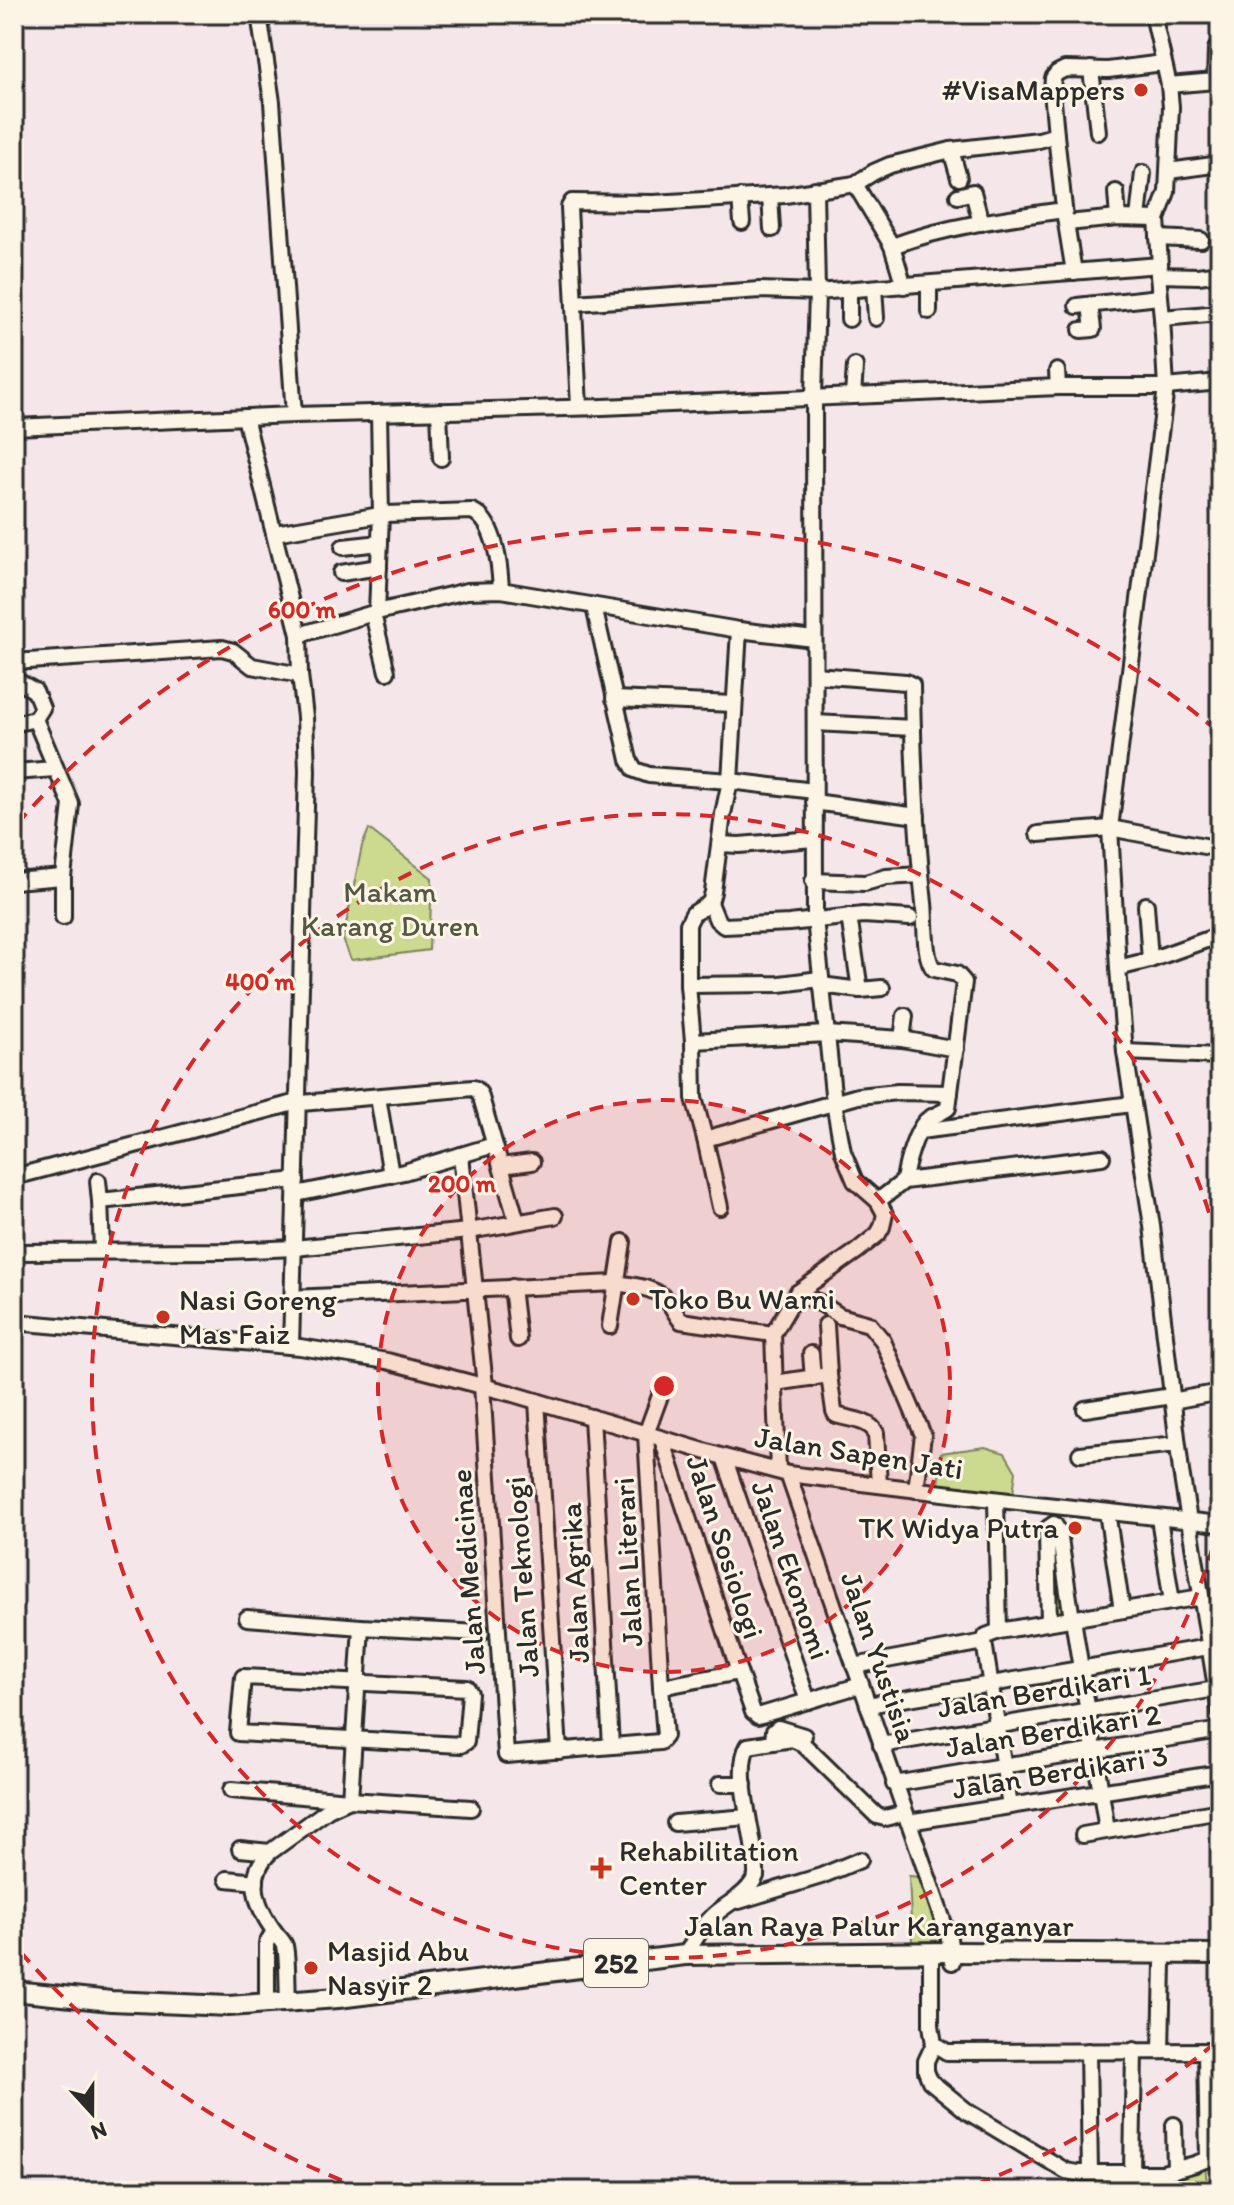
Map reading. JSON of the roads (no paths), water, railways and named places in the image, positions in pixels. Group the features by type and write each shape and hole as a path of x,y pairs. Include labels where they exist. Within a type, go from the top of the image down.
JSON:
{"main road":[{"name":"Jalan Raya Palur Karanganyar","path":"14,1991 120,2002 229,2006 378,1993 685,1955 952,1957 1220,1954"},
{"name":"Jalan Raya Palur Karanganyar","path":"14,2004 119,2013 224,2018 265,2016 387,2004 678,1967 930,1957"},
{"name":"Jalan Raya Palur Karanganyar","path":"952,1957 1220,1964"}],"street":[{"path":"259,14 272,102 294,415"},
{"path":"1153,14 1171,107 1167,192 1157,219 1166,387 1110,828 1125,1052 1152,1226 1177,1444 1201,1597 1215,1646 1220,1712"},
{"path":"1169,85 1215,81 1216,49 1220,44"},
{"path":"1074,272 1056,135 1053,78 1065,69 1108,70 1163,63"},
{"path":"1091,69 1098,132"},
{"path":"579,407 569,207 572,202 654,203 770,196 855,184 890,165 951,150 1039,140 1056,135"},
{"path":"951,150 959,178"},
{"path":"1169,171 1220,164"},
{"path":"1138,218 1143,173"},
{"path":"855,184 892,246 904,286"},
{"path":"815,189 815,919 834,1103 843,1152 851,1175 882,1214"},
{"path":"958,196 973,192 981,223"},
{"path":"1116,192 1118,218"},
{"path":"770,196 772,229"},
{"path":"740,197 742,222"},
{"path":"892,246 918,236 981,223 1065,216 1157,219"},
{"path":"1158,238 1201,240"},
{"path":"574,303 760,290 817,292 1074,272 1159,270 1198,276 1220,273"},
{"path":"929,284 929,311"},
{"path":"874,288 876,318"},
{"path":"849,290 849,319"},
{"path":"1081,330 1093,329 1084,306 1159,297"},
{"path":"1162,318 1220,313"},
{"path":"853,396 855,366"},
{"path":"1057,371 1058,387"},
{"path":"14,427 1058,387 1166,387 1220,382"},
{"path":"439,411 441,458"},
{"path":"379,413 381,515 375,613 387,672"},
{"path":"245,417 299,635 305,717 307,771 291,1346"},
{"path":"275,533 381,515 469,510 478,513 488,528 499,562 501,590"},
{"path":"343,547 380,543"},
{"path":"341,573 379,567"},
{"path":"299,635 473,590 501,590 739,630 814,639"},
{"path":"594,607 629,760 635,770 649,775 730,781 917,816"},
{"path":"739,630 730,781 710,903 717,920 724,926 849,916 910,918"},
{"path":"14,662 222,648 233,651 252,666 300,675"},
{"path":"292,1298 615,1283 658,1293 668,1301 681,1321 773,1334 797,1293 878,1234 882,1214 904,1181 911,1150 920,1131 928,1119 946,1111 964,982 957,974 938,971 929,963 917,816 912,685 815,675"},
{"path":"14,679 35,691 42,708 35,719 14,724"},
{"path":"614,699 734,704"},
{"path":"35,719 69,795 72,812 63,877 63,917"},
{"path":"815,723 913,728"},
{"path":"14,772 55,769"},
{"path":"1038,834 1110,828 1220,849"},
{"path":"720,844 814,839"},
{"path":"813,881 865,883 886,877 921,875"},
{"path":"14,881 63,877"},
{"path":"710,903 693,914 688,924 688,985 693,1041 692,1086 720,1207"},
{"path":"1146,905 1150,960"},
{"path":"849,916 860,990"},
{"path":"1118,968 1220,935"},
{"path":"688,985 820,982 860,990 882,988"},
{"path":"902,1039 905,1016"},
{"path":"693,1041 827,1034 902,1039 956,1049"},
{"path":"1125,1052 1220,1056"},
{"path":"14,1177 298,1103 476,1089 517,1222"},
{"path":"705,1139 858,1096 950,1093"},
{"path":"378,1097 391,1175"},
{"path":"920,1131 1132,1104"},
{"path":"100,1201 296,1187 391,1175 494,1145"},
{"name":"Jalan Medicinae","path":"461,1155 484,1386 506,1755 559,1751"},
{"path":"904,1181 1102,1157"},
{"path":"501,1166 532,1162"},
{"path":"98,1181 100,1201 96,1226 102,1250"},
{"path":"14,1252 294,1248 469,1231 555,1216"},
{"path":"610,1326 623,1242"},
{"path":"512,1287 518,1339"},
{"path":"797,1293 840,1316 869,1324 883,1341 923,1435 916,1490"},
{"name":"Jalan Sapen Jati","path":"14,1322 291,1346 397,1363 783,1472 996,1500 1220,1524"},
{"path":"826,1325 835,1414 867,1424 876,1431 879,1485"},
{"name":"Jalan Yustisia","path":"773,1334 783,1472 868,1705 952,1957"},
{"path":"811,1354 813,1378"},
{"path":"775,1383 829,1375"},
{"path":"1085,1409 1220,1392"},
{"path":"646,1434 661,1393"},
{"name":"Jalan Teknologi","path":"537,1401 559,1751"},
{"name":"Jalan Agrika","path":"592,1417 611,1746"},
{"name":"Jalan Literari","path":"611,1746 656,1743 665,1736 646,1434"},
{"name":"Jalan Sosiologi","path":"662,1439 755,1715 808,1701"},
{"path":"1080,1454 1177,1444"},
{"name":"Jalan Ekonomi","path":"724,1457 808,1701"},
{"path":"996,1500 999,1631"},
{"path":"1107,1512 1122,1610"},
{"path":"1159,1518 1172,1602"},
{"path":"1049,1622 1047,1533 1054,1524 1059,1532 1107,1830"},
{"path":"1010,1806 984,1642 986,1636 999,1631 1201,1597"},
{"path":"247,1618 481,1633"},
{"path":"350,1800 361,1627"},
{"path":"854,1666 984,1642"},
{"path":"868,1705 1215,1646"},
{"path":"661,1687 739,1672"},
{"path":"243,1677 465,1688 470,1693 464,1745 355,1739 238,1733 243,1677"},
{"path":"808,1701 861,1685"},
{"name":"Jalan Berdikari 1","path":"881,1745 1216,1689"},
{"name":"Jalan Berdikari 2","path":"894,1784 1220,1730"},
{"name":"Jalan Berdikari 3","path":"744,1784 745,1748 774,1737 803,1744 877,1816 890,1818 904,1811 1010,1806 1220,1773"},
{"path":"559,1751 611,1746"},
{"path":"685,1955 712,1917 751,1886 756,1876 744,1784 720,1784"},
{"path":"231,1790 471,1808"},
{"path":"267,2004 269,1941 257,1902 258,1869 270,1852 328,1810 350,1800"},
{"path":"1083,1835 1220,1811"},
{"path":"675,1823 748,1817"},
{"path":"240,1849 270,1852"},
{"path":"728,1905 821,1876 860,1860"},
{"path":"227,1879 256,1882"},
{"path":"269,1941 285,1947 288,2002"},
{"path":"930,1957 934,2044 926,2061 926,2071 930,2081 968,2112 1066,2171 1163,2173 1214,2157 1213,2051 947,2052 934,2044"},
{"path":"1161,2050 1163,1964"},
{"path":"1132,2174 1134,2050"},
{"path":"1088,2051 1090,2173"},
{"path":"1174,2125 1175,2170"}],"place":[{"name":"#VisaMappers","path":"1141,90"},
{"name":"Toko Bu Warni","path":"633,1299"},
{"name":"Nasi Goreng Mas Faiz","path":"163,1317"},
{"name":"TK Widya Putra","path":"1075,1528"},
{"name":"Rehabilitation Center","path":"601,1868"},
{"name":"Masjid Abu Nasyir 2","path":"311,1968"}],"park label":[{"name":"Makam Karang Duren","path":"390,909"}]}
